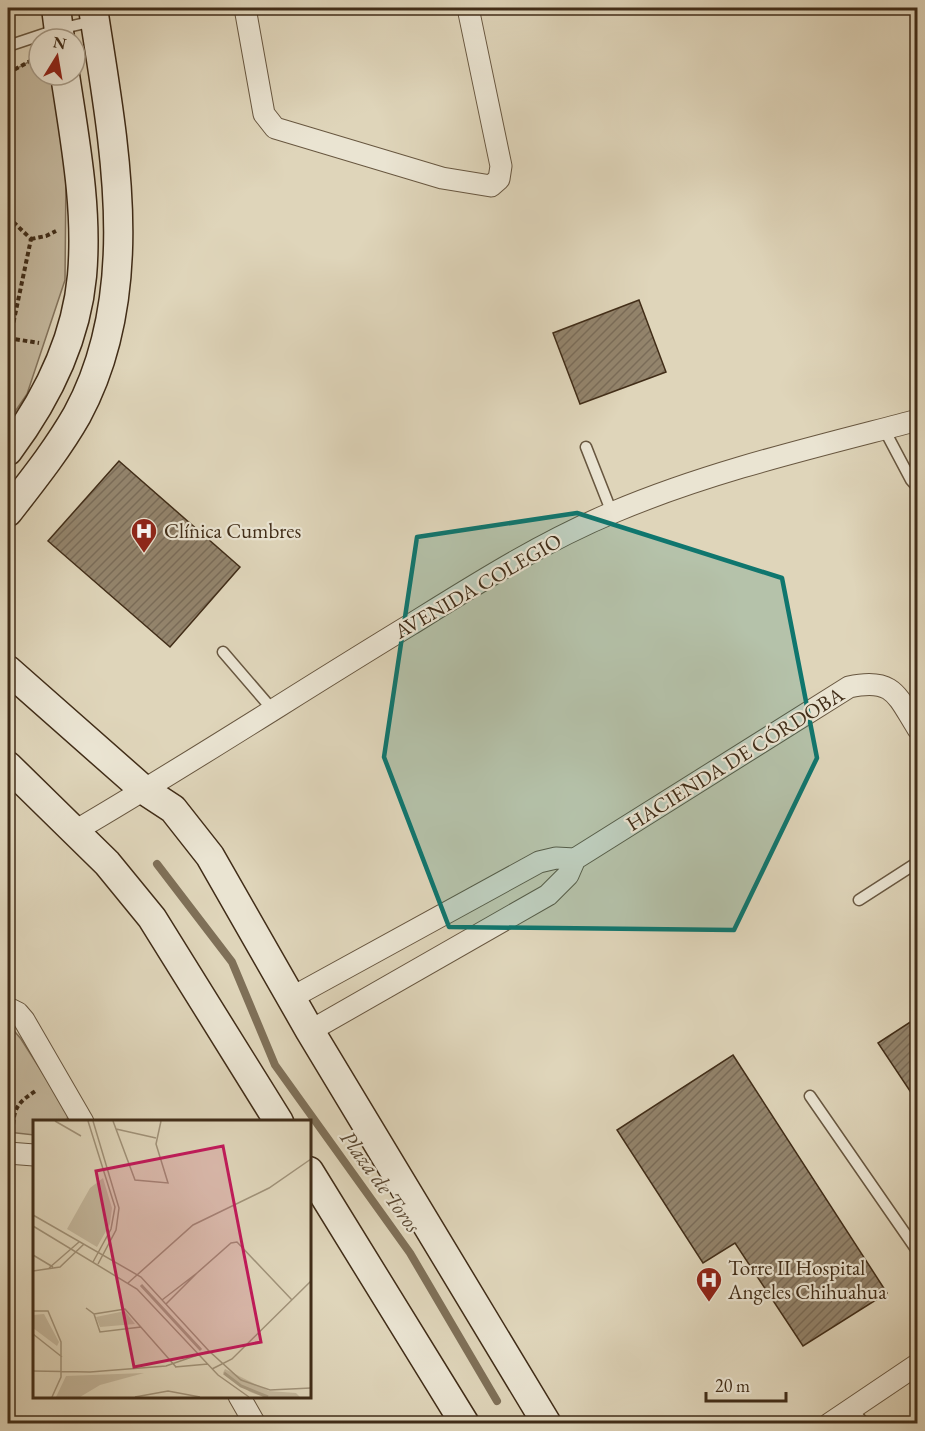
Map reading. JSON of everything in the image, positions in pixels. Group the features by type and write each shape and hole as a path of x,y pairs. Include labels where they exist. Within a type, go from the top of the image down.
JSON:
{"main road":[{"path":"8,512 60,444 77,414 91,384 109,321 118,256 119,210 116,167 94,14"},
{"path":"8,451 47,391 64,354 82,277 81,194 67,87"},
{"path":"8,670 144,790 173,809 210,856 310,1031 545,1423"},
{"path":"8,766 107,863 152,918 278,1120"},
{"path":"310,1173 465,1424"}],"street":[{"path":"245,8 264,114 275,128 442,178 491,186 499,179 501,166 468,8"},
{"name":"AVENIDA COLEGIO","path":"75,831 521,558 612,513 714,476 918,420"},
{"name":"HACIENDA DE CÓRDOBA","path":"291,998 539,862 556,858 574,858 849,687 863,684 876,685 894,692 918,729"},
{"name":"HACIENDA DE CÓRDOBA","path":"310,1031 548,896 568,875 574,858"},
{"path":"8,1008 18,1013 24,1020 82,1120"},
{"path":"8,1153 33,1155"},
{"path":"829,1424 858,1416 916,1370"},
{"path":"240,1398 255,1424"}],"lane":[{"path":"8,46 58,25 94,14"},
{"path":"884,429 911,480 918,488"},
{"path":"586,447 612,513"},
{"path":"223,652 272,709"},
{"path":"859,900 918,862"},
{"path":"810,1096 918,1252"}],"path":[{"path":"8,73 27,63"},
{"path":"8,217 31,239"},
{"path":"31,239 46,236 65,225"},
{"path":"31,239 8,340 44,344"},
{"path":"13,1133 13,1116 18,1103 42,1087"}],"highlighted area":[{"path":"577,513 782,578 817,758 734,930 449,927 384,757 417,537"}],"shaded area":[{"path":"27,63 27,87 57,87 66,172 65,280 27,394 8,422 8,73"},
{"path":"8,1027 11,1027 68,1113 67,1120 33,1120 33,1135 8,1132"}],"building":[{"path":"639,300 666,372 580,404 553,333"},
{"name":"Clínica Cumbres","path":"119,461 240,567 170,647 48,541"},
{"path":"918,1017 918,1103 878,1043"},
{"path":"733,1055 887,1293 803,1346 735,1243 703,1263 617,1130"}],"waterway":[{"name":"Plaza de Toros","path":"157,864 232,962 275,1065 410,1253 497,1401"}],"place":[{"name":"Clínica Cumbres","path":"144,554"},
{"name":"Torre II Hospital Angeles Chihuahua","path":"709,1303"}]}
